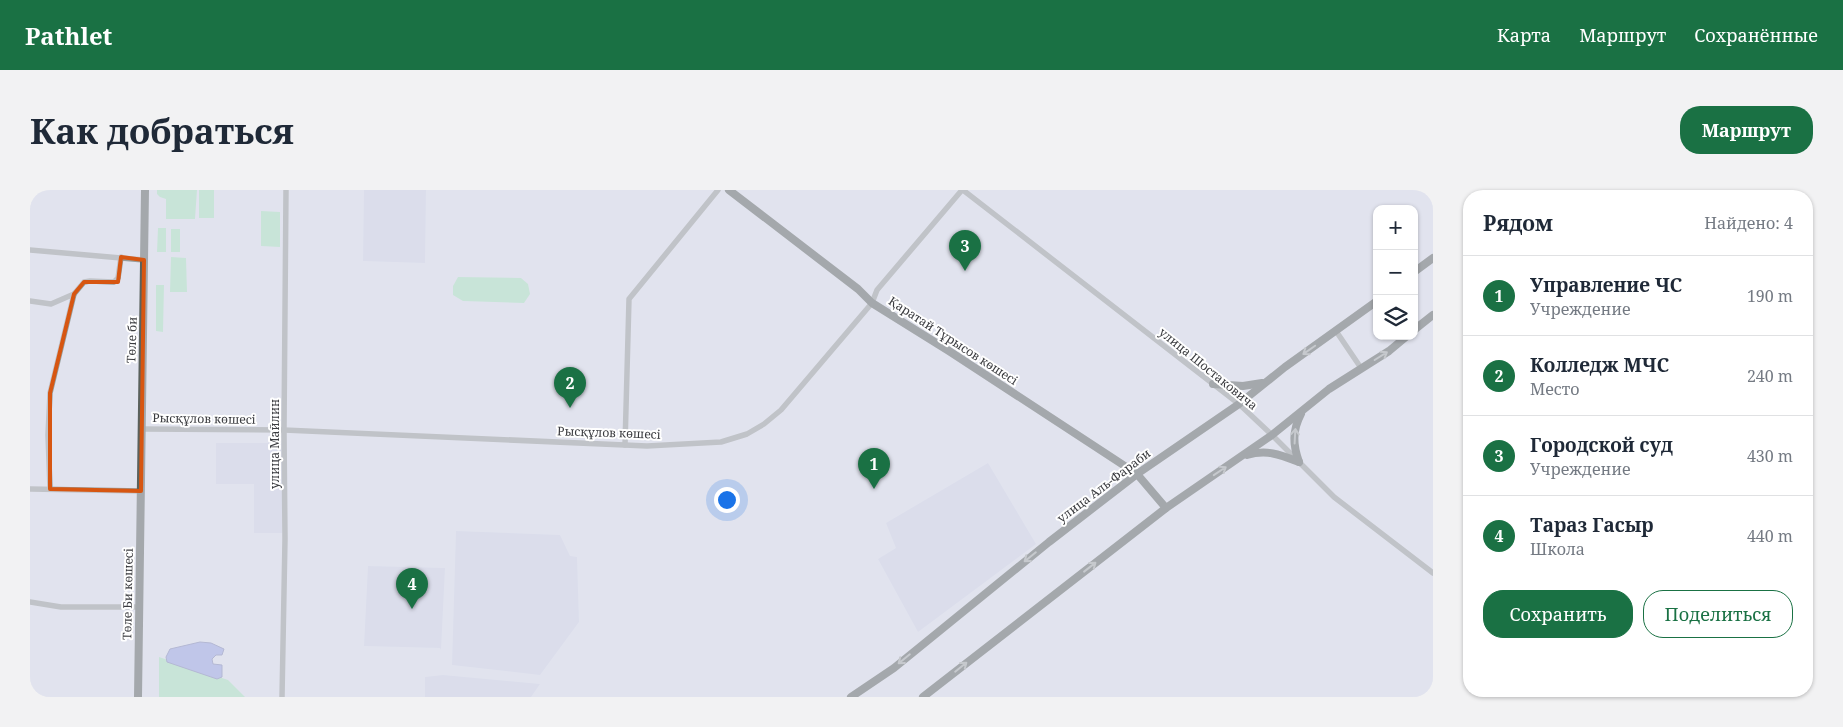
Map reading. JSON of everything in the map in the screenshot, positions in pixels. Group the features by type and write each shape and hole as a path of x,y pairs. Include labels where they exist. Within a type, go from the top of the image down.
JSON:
{"main road":[{"name":"Төле би","path":"141,491 145,190"},
{"name":"Қаратай Тұрысов көшесі","path":"729,190 858,289 872,303 1138,474 1166,508"},
{"path":"1418,269 1433,258"},
{"name":"улица Аль-Фараби","path":"851,697 894,668 1049,542 1138,474 1238,404 1373,304"},
{"path":"1418,327 1433,314"},
{"path":"923,697 1166,508 1272,435 1329,389 1389,351 1402,340"},
{"path":"1214,384 1243,386 1266,382"},
{"path":"1299,462 1295,451 1294,430 1303,410"},
{"path":"1241,457 1259,452 1269,452 1299,462"},
{"name":"Төле Би көшесі","path":"138,697 141,491"}],"street":[{"name":"улица Майлин","path":"282,697 285,539 286,190"},
{"path":"625,445 629,299 718,190"},
{"name":"Рысқұлов көшесі","path":"142,429 284,430 625,445 698,445 721,442 747,434 764,424 793,398 872,303 877,290 963,190"},
{"name":"улица Шостаковича","path":"963,190 1214,384 1272,435 1334,497 1433,573"},
{"path":"30,250 144,260"},
{"path":"50,489 48,434 50,393 74,294 84,282 117,281 121,258"},
{"path":"30,301 51,304 74,294"},
{"path":"1336,331 1361,368"},
{"path":"30,489 141,491"},
{"path":"30,602 61,607 139,607"}],"highlighted area":[{"path":"121,257 144,260 141,491 50,489 50,393 74,294 84,282 118,282"}],"shaded area":[{"path":"364,190 426,190 425,263 363,261"},
{"path":"216,443 282,443 282,533 254,533 254,484 216,484"},
{"path":"988,463 1036,544 918,632 878,559 896,548 886,523"},
{"path":"456,531 560,535 570,556 577,557 579,622 540,675 452,665"},
{"path":"368,566 445,568 441,650 440,648 364,646"},
{"path":"443,675 540,684 531,697 425,697 425,677"}],"green space":[{"path":"157,190 197,190 195,219 166,219 166,199 157,194"},
{"path":"199,190 214,190 214,218 199,218"},
{"path":"261,211 280,212 280,247 261,246"},
{"path":"158,228 166,228 166,252 157,252"},
{"path":"171,229 180,229 180,252 171,252"},
{"path":"171,257 186,258 187,292 170,292"},
{"path":"458,277 521,278 528,284 530,294 524,303 463,301 453,295 453,286"},
{"path":"156,285 164,285 163,332 156,331"},
{"path":"159,657 228,680 245,697 159,697"}],"water":[{"path":"200,642 211,643 224,649 222,655 216,655 212,659 213,664 222,665 222,677 217,679 167,662 166,657 170,649"}],"place":[{"name":"Городской суд","path":"965,271"},
{"name":"Колледж МЧС","path":"570,408"},
{"name":"Управление ЧС","path":"874,489"},
{"name":"Тараз Гасыр","path":"412,609"}]}
